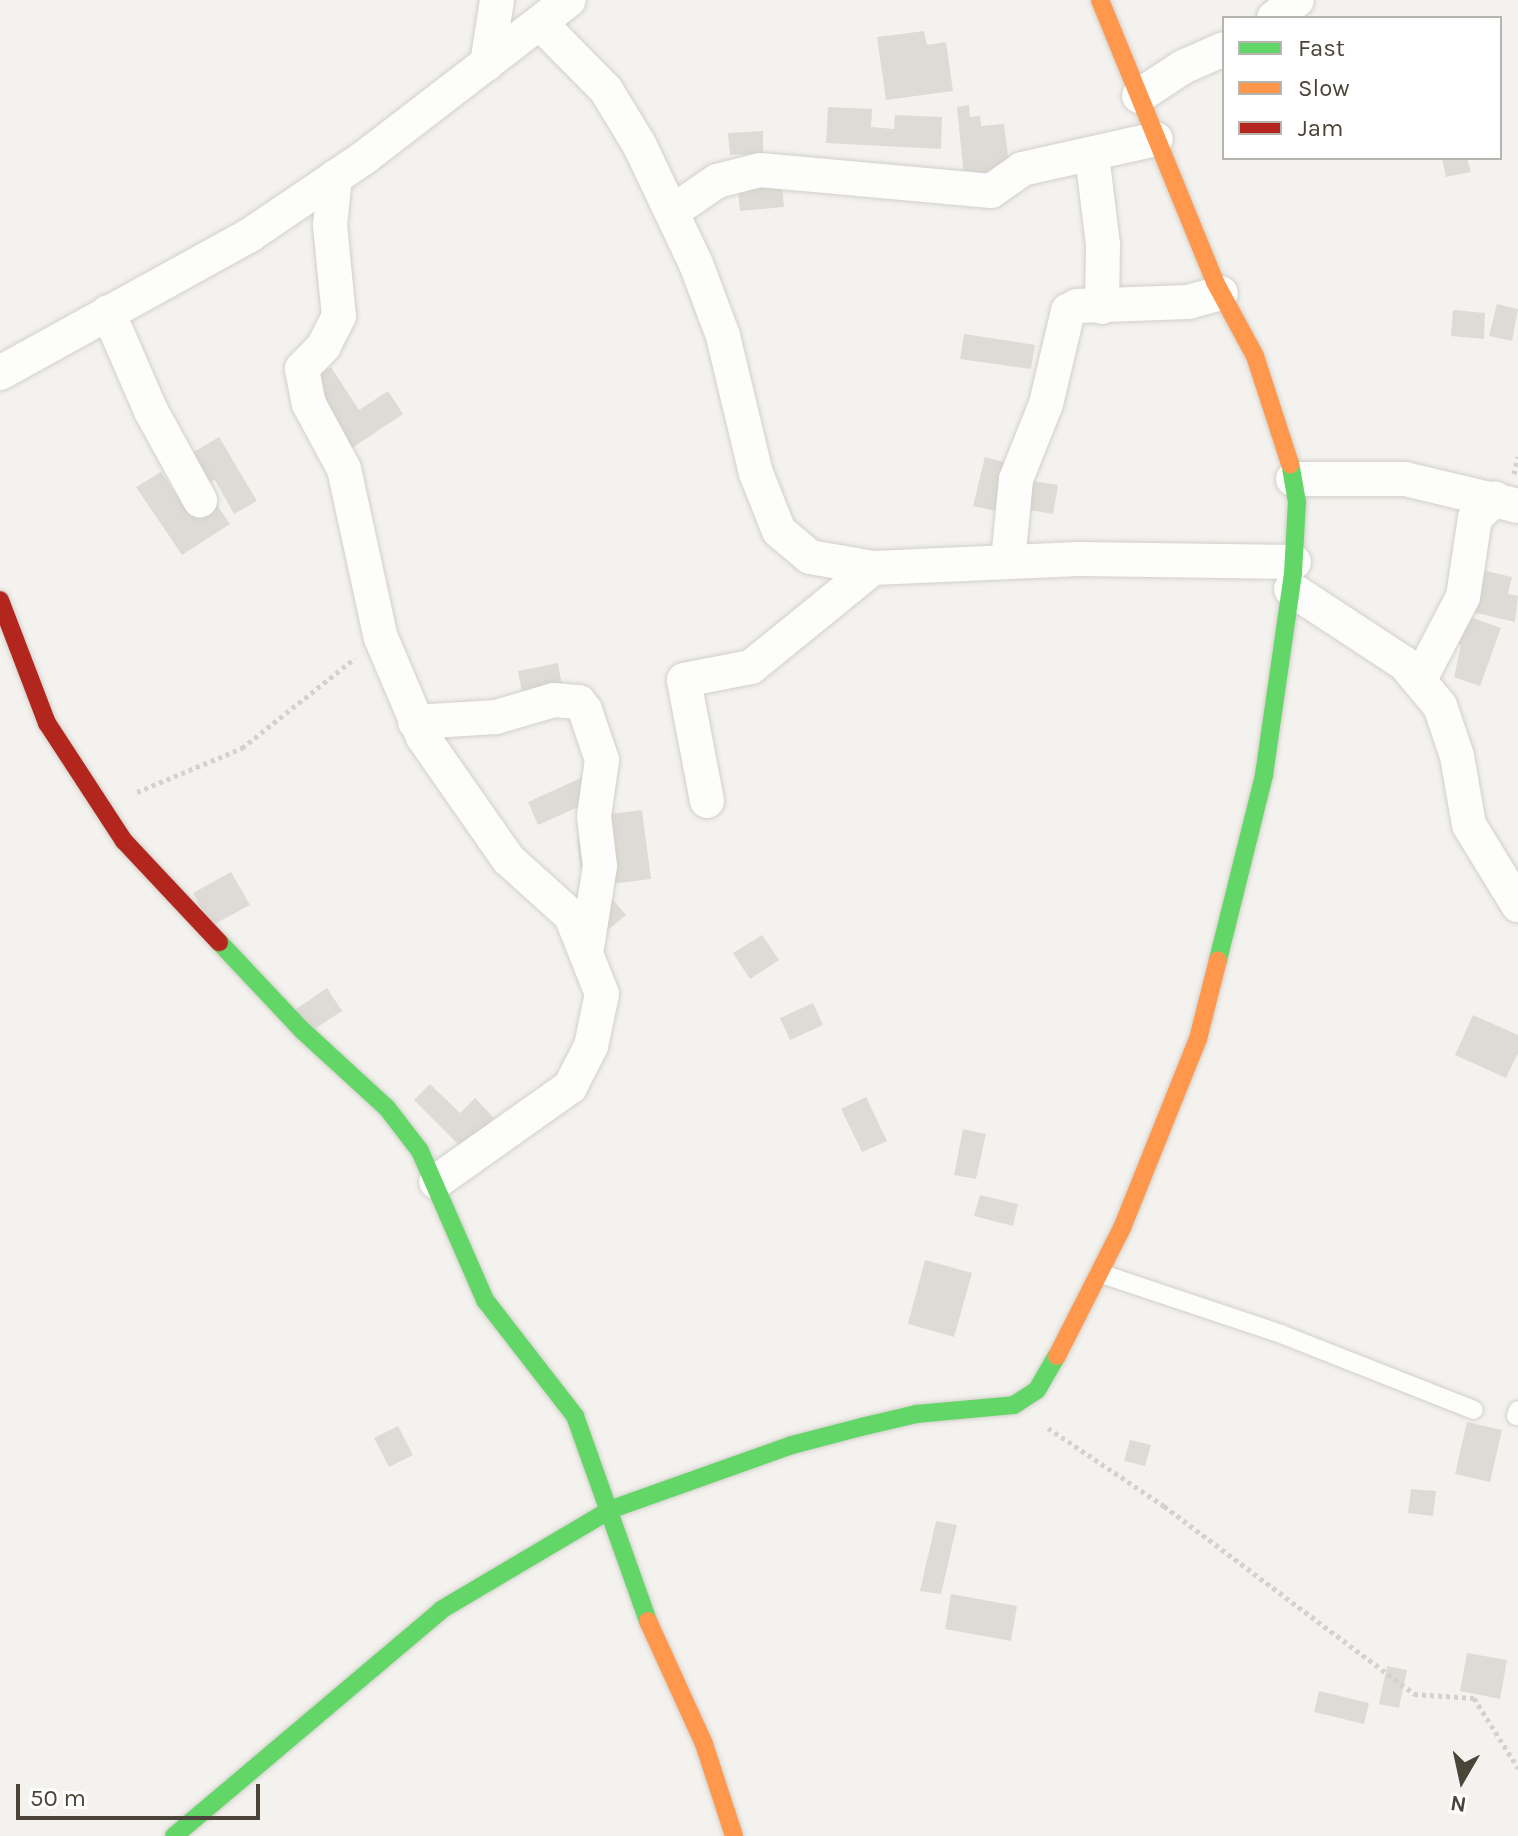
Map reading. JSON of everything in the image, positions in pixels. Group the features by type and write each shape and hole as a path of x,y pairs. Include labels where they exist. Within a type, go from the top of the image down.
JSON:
{"street":[{"path":"487,64 497,0"},
{"path":"0,373 250,235 335,177 569,0"},
{"path":"174,1836 441,1610 612,1509 792,1445 861,1427 916,1414 1014,1405 1037,1390 1053,1365 1122,1228 1198,1039 1264,775 1293,575 1297,502 1285,436 1255,356 1221,293 1100,0"},
{"path":"1277,16 1297,0"},
{"path":"540,23 606,90 672,212 723,336 756,473 779,531 810,557 873,568 1008,561 1293,575 1419,681 1450,727 1469,825 1518,905"},
{"path":"1139,96 1183,67 1222,50"},
{"path":"672,212 717,181 760,170 991,191 1022,169 1156,139"},
{"path":"1092,155 1103,245 1102,307"},
{"path":"335,177 330,225 339,316 324,346 302,369 309,404 344,469 381,638 415,722 472,813 508,859 571,916 587,947 602,994 591,1046 570,1087 436,1182"},
{"path":"1008,561 1016,479 1046,404 1064,317 1077,306 1188,302 1221,293"},
{"path":"108,312 151,411 200,500"},
{"path":"1293,479 1405,479 1507,502"},
{"path":"1419,681 1455,620 1475,518 1507,502"},
{"path":"707,801 684,680 751,667 873,568"},
{"path":"0,600 47,723 91,798 124,841 303,1031 387,1108 436,1182 485,1300 575,1416 612,1509 651,1630 704,1744 734,1836"},
{"path":"415,722 482,719 554,700 579,702 585,710 602,760 594,816 600,866 587,947"}],"lane":[{"path":"1099,1273 1281,1334 1474,1410"}],"path":[{"path":"129,795 242,748 381,638"},
{"path":"1014,1405 1128,1479 1414,1694 1474,1698 1518,1768"}],"building":[{"path":"924,31 927,45 946,42 953,91 886,100 877,37"},
{"path":"969,105 970,117 980,116 981,126 1004,124 1010,172 964,176 957,107"},
{"path":"828,107 872,109 871,127 894,129 895,115 942,117 941,149 826,143"},
{"path":"763,131 763,153 730,155 728,133"},
{"path":"1442,160 1468,160 1471,172 1446,177"},
{"path":"782,186 784,207 740,211 738,190"},
{"path":"1497,304 1518,309 1512,341 1489,336"},
{"path":"1453,310 1485,313 1484,339 1451,336"},
{"path":"964,334 1035,345 1031,369 960,359"},
{"path":"331,367 359,410 388,391 403,414 352,448 307,382"},
{"path":"219,437 257,501 234,514 215,480 203,487 185,457"},
{"path":"985,457 1012,464 1000,512 973,506"},
{"path":"161,472 191,516 214,501 230,524 182,555 136,487"},
{"path":"1020,479 1058,485 1053,514 1016,508"},
{"path":"1473,568 1512,577 1508,594 1518,596 1515,622 1464,610"},
{"path":"1459,613 1501,628 1480,686 1454,677 1461,645 1449,641"},
{"path":"558,663 562,685 522,692 518,671"},
{"path":"583,777 594,800 538,825 528,802"},
{"path":"642,810 651,879 602,885 600,866 580,868 577,839 597,837 594,816"},
{"path":"231,872 250,905 211,926 193,893"},
{"path":"607,893 626,915 597,939"},
{"path":"762,935 779,960 750,979 733,953"},
{"path":"327,988 342,1011 301,1038 286,1016"},
{"path":"813,1003 823,1025 790,1040 780,1018"},
{"path":"1473,1015 1518,1035 1518,1053 1506,1078 1455,1055"},
{"path":"430,1084 460,1113 475,1098 494,1118 463,1149 414,1100"},
{"path":"866,1097 887,1141 862,1152 841,1109"},
{"path":"963,1129 986,1134 976,1179 954,1175"},
{"path":"980,1195 1018,1204 1013,1226 974,1216"},
{"path":"925,1260 972,1273 954,1337 908,1324"},
{"path":"1467,1422 1502,1430 1490,1482 1455,1474"},
{"path":"398,1426 413,1455 389,1467 374,1438"},
{"path":"1130,1440 1151,1445 1145,1466 1124,1461"},
{"path":"1411,1489 1436,1491 1433,1516 1408,1513"},
{"path":"936,1521 957,1525 941,1594 920,1591"},
{"path":"951,1594 1017,1606 1011,1641 945,1629"},
{"path":"1467,1653 1507,1660 1500,1699 1460,1691"},
{"path":"1387,1666 1407,1670 1399,1708 1379,1704"},
{"path":"1319,1691 1369,1703 1364,1724 1314,1712"}],"traffic: fast":[{"path":"1218,960 1264,775 1293,573 1297,502 1290,464"},
{"path":"219,942 303,1031 387,1108 420,1151 485,1300 575,1416 648,1621"},
{"path":"174,1836 441,1610 612,1509 792,1445 861,1427 916,1414 1014,1405 1037,1390 1057,1356"}],"traffic: slow":[{"path":"1100,0 1215,282 1255,356 1290,464"},
{"path":"1057,1356 1122,1228 1198,1039 1218,960"},
{"path":"648,1621 704,1744 734,1836"}],"traffic: jam":[{"path":"0,600 47,723 124,841 219,942"}]}
